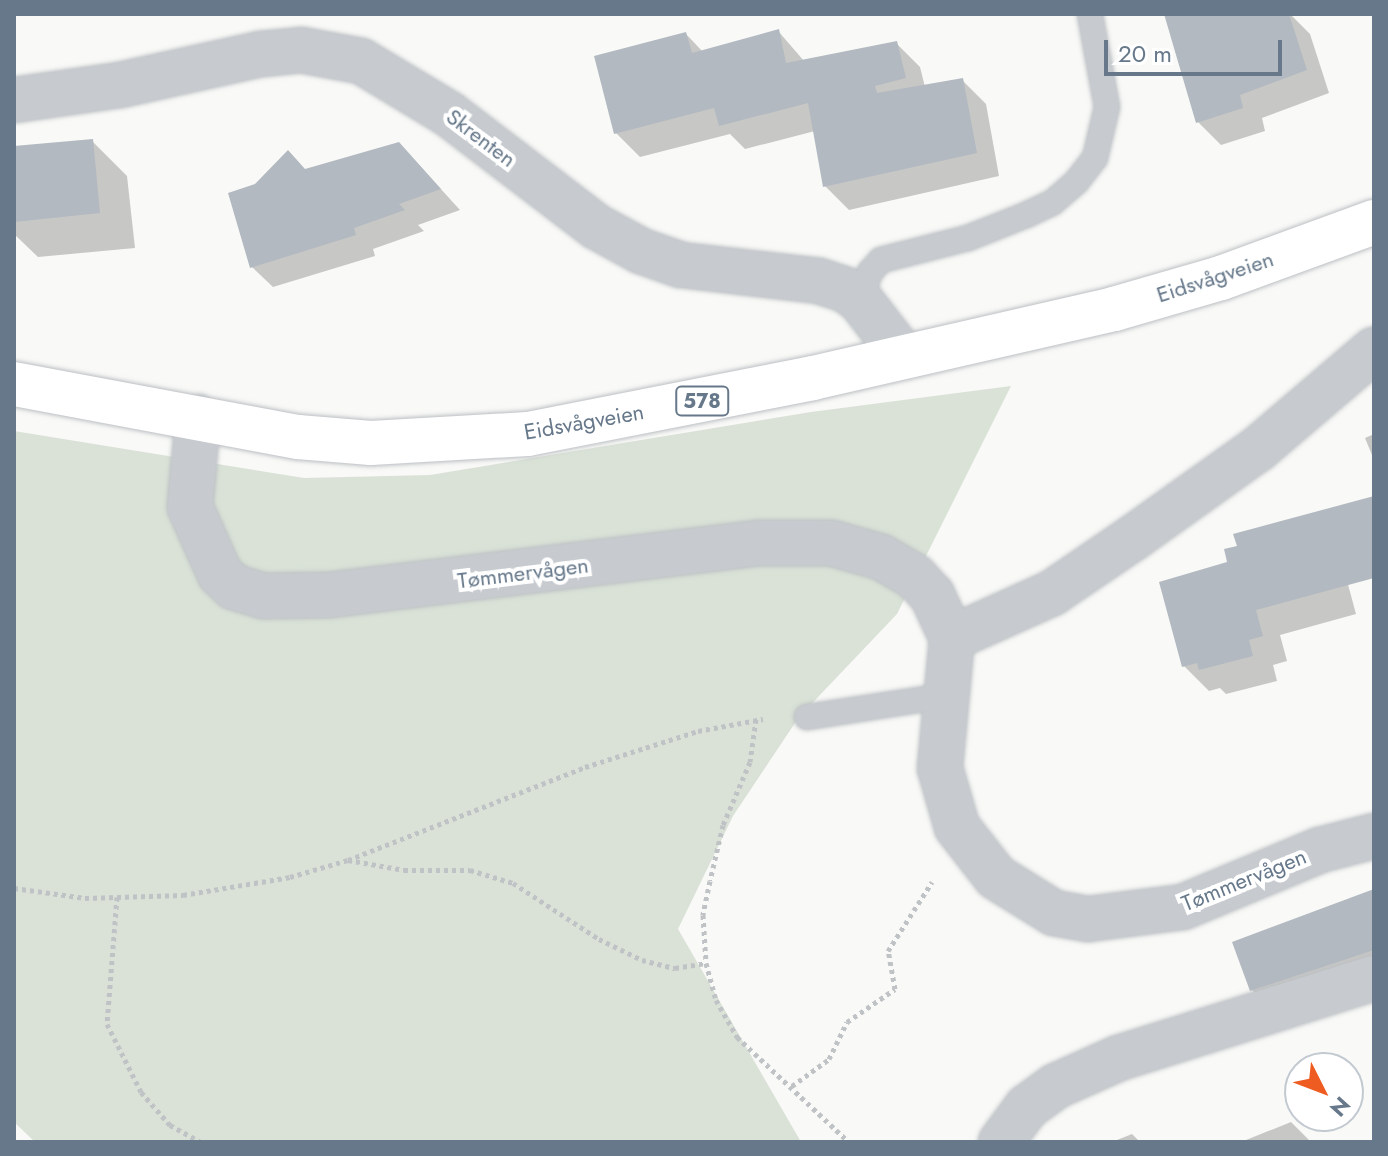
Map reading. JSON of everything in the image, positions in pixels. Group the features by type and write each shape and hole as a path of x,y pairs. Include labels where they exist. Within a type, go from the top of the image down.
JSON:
{"main road":[{"name":"Eidsvågveien","path":"14,384 298,437 371,443 528,434 673,407 1114,309 1221,278 1374,222"}],"street":[{"name":"Skrenten","path":"14,100 120,85 261,54 333,53 395,78 597,227 641,251 681,265 819,281 860,300 904,357"},
{"path":"952,638 1052,593 1133,538 1258,449 1374,350"},
{"name":"Tømmervågen","path":"198,417 190,507 220,574 234,587 264,596 329,595 759,543 831,543 881,557 915,577 932,595 952,638 940,768 957,827 996,877 1028,901 1088,919 1183,907 1320,850 1374,836"},
{"path":"1001,1142 1027,1107 1056,1086 1119,1058 1374,978"}],"lane":[{"path":"860,300 870,272 881,260 968,238 1026,215 1052,203 1077,181 1095,158 1107,107 1090,14"},
{"path":"807,717 945,696"}],"path":[{"path":"14,888 117,897 183,895 256,885 348,860 585,767 756,719 807,717"},
{"path":"756,719 750,762 723,825 703,915 706,963 716,1000 737,1037 849,1142"},
{"path":"792,1086 829,1059 847,1022 890,996 895,989 888,951 900,927 933,881 970,845"},
{"path":"348,860 404,870 470,870 513,883 599,939 642,960 675,968 706,963"},
{"path":"117,897 107,1024 141,1092 170,1125 201,1142"}],"shaded area":[{"path":"1011,386 897,614 799,717 733,816 678,929 801,1142 35,1142 14,1122 14,431 304,478 430,475 811,412"}],"building":[{"path":"1164,14 1289,14 1307,70 1240,95 1243,108 1196,123"},
{"path":"779,29 786,63 897,41 906,78 875,86 877,93 963,78 977,153 823,187 808,103 719,126 714,108 614,134 594,56 686,32 692,53"},
{"path":"93,139 100,213 14,222 14,146"},
{"path":"399,142 441,189 399,204 405,210 354,228 356,235 250,268 228,193 255,184 288,150 305,169"},
{"path":"1374,496 1374,578 1256,610 1263,636 1249,640 1253,656 1199,670 1197,663 1182,667 1159,582 1227,562 1224,549 1237,546 1233,534"},
{"path":"1374,889 1374,950 1250,991 1232,942"}]}
